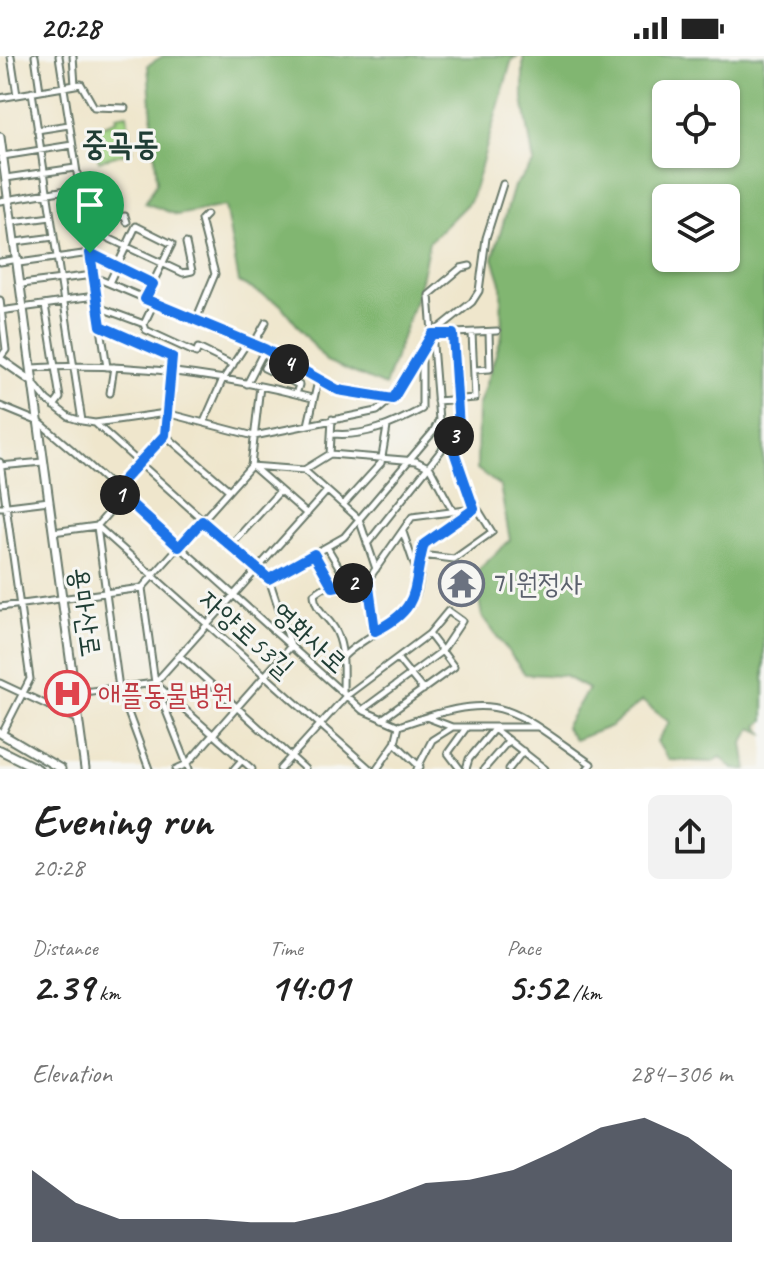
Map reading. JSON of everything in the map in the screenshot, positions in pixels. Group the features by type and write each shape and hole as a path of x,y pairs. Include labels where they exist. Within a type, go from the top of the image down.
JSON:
{"main road":[{"name":"용마산로","path":"0,137 19,261 84,769"},
{"path":"0,359 33,382"},
{"path":"1,734 61,769"},
{"path":"0,750 38,769"}],"street":[{"path":"11,56 17,95"},
{"path":"35,56 40,91"},
{"path":"59,56 110,367 110,393"},
{"path":"73,56 75,85"},
{"path":"0,98 83,85 94,107 125,108"},
{"path":"32,92 82,421"},
{"path":"37,130 69,125"},
{"path":"3,156 72,145"},
{"path":"6,178 75,168"},
{"path":"33,382 54,406 69,417 95,423 166,413 254,436 332,419 365,416 393,399 432,334 472,302 479,291 486,238 503,184"},
{"path":"0,201 79,188"},
{"path":"103,204 108,238 183,273 192,271 186,243"},
{"path":"195,322 215,274 201,220 206,215"},
{"path":"84,223 125,216 127,222"},
{"path":"13,222 51,217"},
{"path":"109,283 136,226 172,244 145,299"},
{"path":"16,242 54,237"},
{"path":"0,262 90,253 153,284"},
{"path":"269,579 344,537 411,461 439,420 429,295 461,268 470,266"},
{"path":"22,284 93,276 195,322 265,349 338,390 393,399"},
{"path":"1,311 96,296"},
{"path":"0,300 6,350 0,359"},
{"path":"140,343 154,303"},
{"path":"45,305 60,398 54,406"},
{"path":"98,307 196,353 198,348 233,365"},
{"path":"204,422 222,381 266,322"},
{"path":"101,326 172,357 165,435 115,489"},
{"path":"432,334 497,331"},
{"path":"474,370 490,369 489,332"},
{"path":"437,401 475,398 472,333"},
{"path":"367,544 459,428 453,334"},
{"path":"247,384 265,349"},
{"path":"272,354 264,368 299,385 296,394"},
{"path":"333,434 349,436 387,427 422,409 422,361 417,357"},
{"path":"32,368 74,365 110,367 247,384 312,398"},
{"path":"308,425 318,381"},
{"path":"0,607 142,588 251,466 260,386"},
{"name":"영화사로","path":"0,406 39,422 362,710 399,726"},
{"path":"330,454 332,419"},
{"path":"95,423 269,579 291,646 188,767 176,769"},
{"path":"343,505 382,458 387,427"},
{"path":"165,435 229,490"},
{"path":"450,440 474,509"},
{"path":"251,466 304,470 330,454 411,461 430,468 452,509"},
{"path":"1,734 30,679 3,506 0,464 44,462"},
{"path":"251,466 307,514"},
{"path":"304,470 359,519 376,569"},
{"path":"230,546 280,491"},
{"path":"76,693 155,683 327,491"},
{"path":"53,532 97,526 122,497"},
{"path":"3,506 49,501"},
{"path":"344,694 343,657 338,635 315,606 314,594 368,580 412,517 452,509 474,509 479,511 492,532 454,559 421,555"},
{"path":"343,657 375,631 393,622 406,609 417,593 424,544 474,509"},
{"path":"97,526 119,688 149,769"},
{"name":"자양로53길","path":"97,526 370,769"},
{"path":"402,531 418,576"},
{"path":"327,547 349,584"},
{"path":"314,554 333,587"},
{"path":"368,580 375,631"},
{"path":"142,588 155,683 188,767"},
{"path":"280,769 344,694 429,634 448,611 462,624 442,651 362,710"},
{"path":"381,720 454,667 429,634"},
{"path":"180,656 305,769"},
{"path":"397,658 423,690"},
{"path":"0,683 80,721"},
{"path":"155,683 252,769"},
{"path":"377,769 395,743 399,726 464,706 490,704 509,710 538,727 591,764 587,769"},
{"path":"425,717 452,727 538,727"},
{"path":"395,743 419,768 432,740 452,727"},
{"path":"460,769 448,753 466,728"},
{"path":"494,729 543,768"},
{"path":"466,769 469,759 494,729"},
{"path":"484,769 509,740"},
{"path":"509,769 523,751"},
{"path":"234,769 242,760"}],"green space":[{"path":"163,56 519,56 512,59 471,200 429,242 419,289 385,386 326,361 280,304 239,282 225,206 177,215 145,203 157,182 148,65"},
{"path":"523,56 764,56 764,720 758,726 763,733 752,728 743,743 747,769 733,769 721,757 712,762 669,760 657,742 669,722 642,701 611,726 574,740 565,727 588,689 564,676 525,674 482,616 474,574 510,540 500,486 477,469 478,407 502,336 501,283 493,258 514,186 534,163 523,99"},
{"path":"127,114 132,151 99,161 91,130 117,120 116,116"}],"place":[{"name":"기원정사","path":"462,583"},
{"name":"애플동물병원","path":"67,694"}],"district":[{"name":"중곡동","path":"120,143"}],"route":[{"path":"90,253 153,284 145,299 265,349 338,390 393,399 432,334 453,334 459,428 450,440 474,509 424,544 417,593 393,622 375,631 368,580 333,587 314,554 269,579 202,521 179,547 115,489 165,435 172,357 101,326 90,253"}]}
